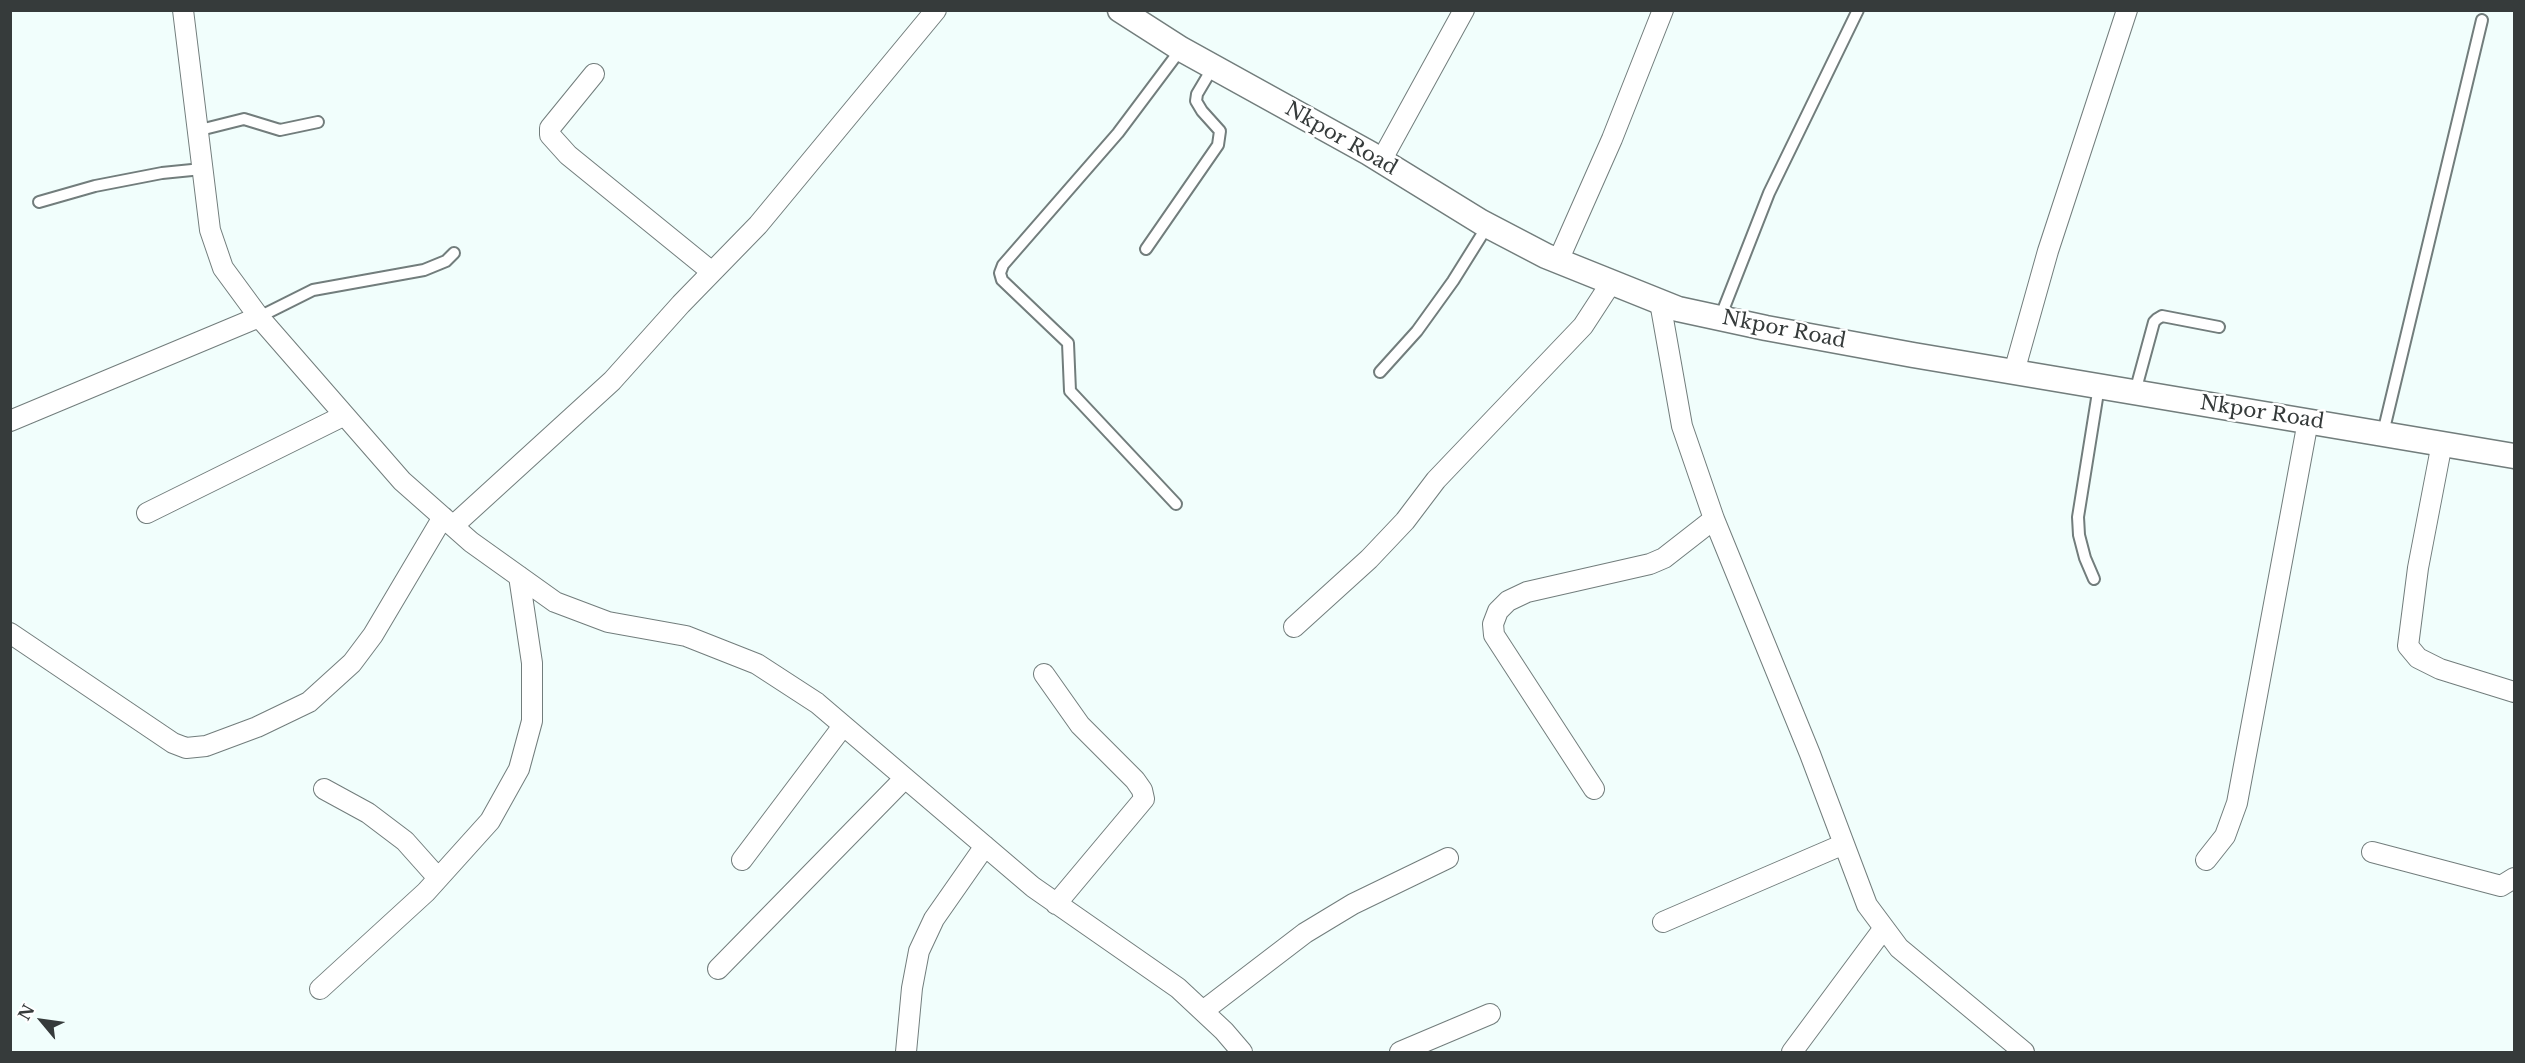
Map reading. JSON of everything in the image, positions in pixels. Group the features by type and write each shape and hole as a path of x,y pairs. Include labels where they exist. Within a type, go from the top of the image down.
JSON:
{"street":[{"path":"183,10 210,230 223,268 259,316 343,416 402,481 448,522 555,602 608,622 686,636 757,664 817,704 1056,904 1178,988 1224,1031 1242,1053"},
{"path":"10,633 173,743 186,748 206,746 257,727 309,702 352,663 448,522 612,381 758,225 936,10"},
{"name":"Nkpor Road","path":"1120,10 1181,49 1381,161 1488,225 1558,261 1678,309 1766,328 2014,372 2514,456"},
{"path":"1381,161 1464,10"},
{"path":"1558,261 1612,139 1663,10"},
{"path":"2014,372 2048,251 2127,10"},
{"path":"594,75 550,128 550,135 568,155 712,272"},
{"path":"1294,627 1369,559 1405,521 1436,480 1583,326 1611,283"},
{"path":"1660,302 1682,426 1714,519 1810,754 1867,905 1899,948 2024,1053"},
{"path":"10,421 259,316"},
{"path":"147,513 343,416"},
{"path":"2206,860 2225,836 2237,803 2308,421"},
{"path":"2442,443 2418,568 2408,646 2418,658 2440,669 2514,692"},
{"path":"1594,789 1494,635 1492,624 1498,611 1508,601 1527,592 1650,564 1664,558 1714,519"},
{"path":"320,989 438,878 490,820 519,769 532,721 532,663 519,576"},
{"path":"1044,674 1080,725 1135,780 1142,790 1144,799 1140,807 1056,904"},
{"path":"742,860 843,726"},
{"path":"718,969 905,778"},
{"path":"324,789 368,813 405,842 438,878"},
{"path":"1663,922 1844,844"},
{"path":"906,1053 912,988 919,951 934,919 985,846"},
{"path":"2372,852 2501,885 2514,878"},
{"path":"1203,1011 1305,933 1353,904 1448,858"},
{"path":"1792,1053 1884,928"},
{"path":"1400,1053 1490,1014"}],"lane":[{"path":"1720,318 1769,193 1857,10"},
{"path":"2383,433 2482,20"},
{"path":"1176,504 1070,391 1068,343 1002,280 1000,273 1004,265 1118,133 1181,49"},
{"path":"1146,249 1218,145 1220,131 1196,101 1197,94 1213,67"},
{"path":"196,130 244,119 280,130 318,122"},
{"path":"39,202 95,186 162,173 202,169"},
{"path":"1380,372 1417,331 1453,281 1488,225"},
{"path":"259,316 313,290 424,270 446,261 454,253"},
{"path":"2135,392 2154,322 2157,319 2162,316 2218,327"},
{"path":"2094,579 2081,543 2078,517 2099,386"}]}
